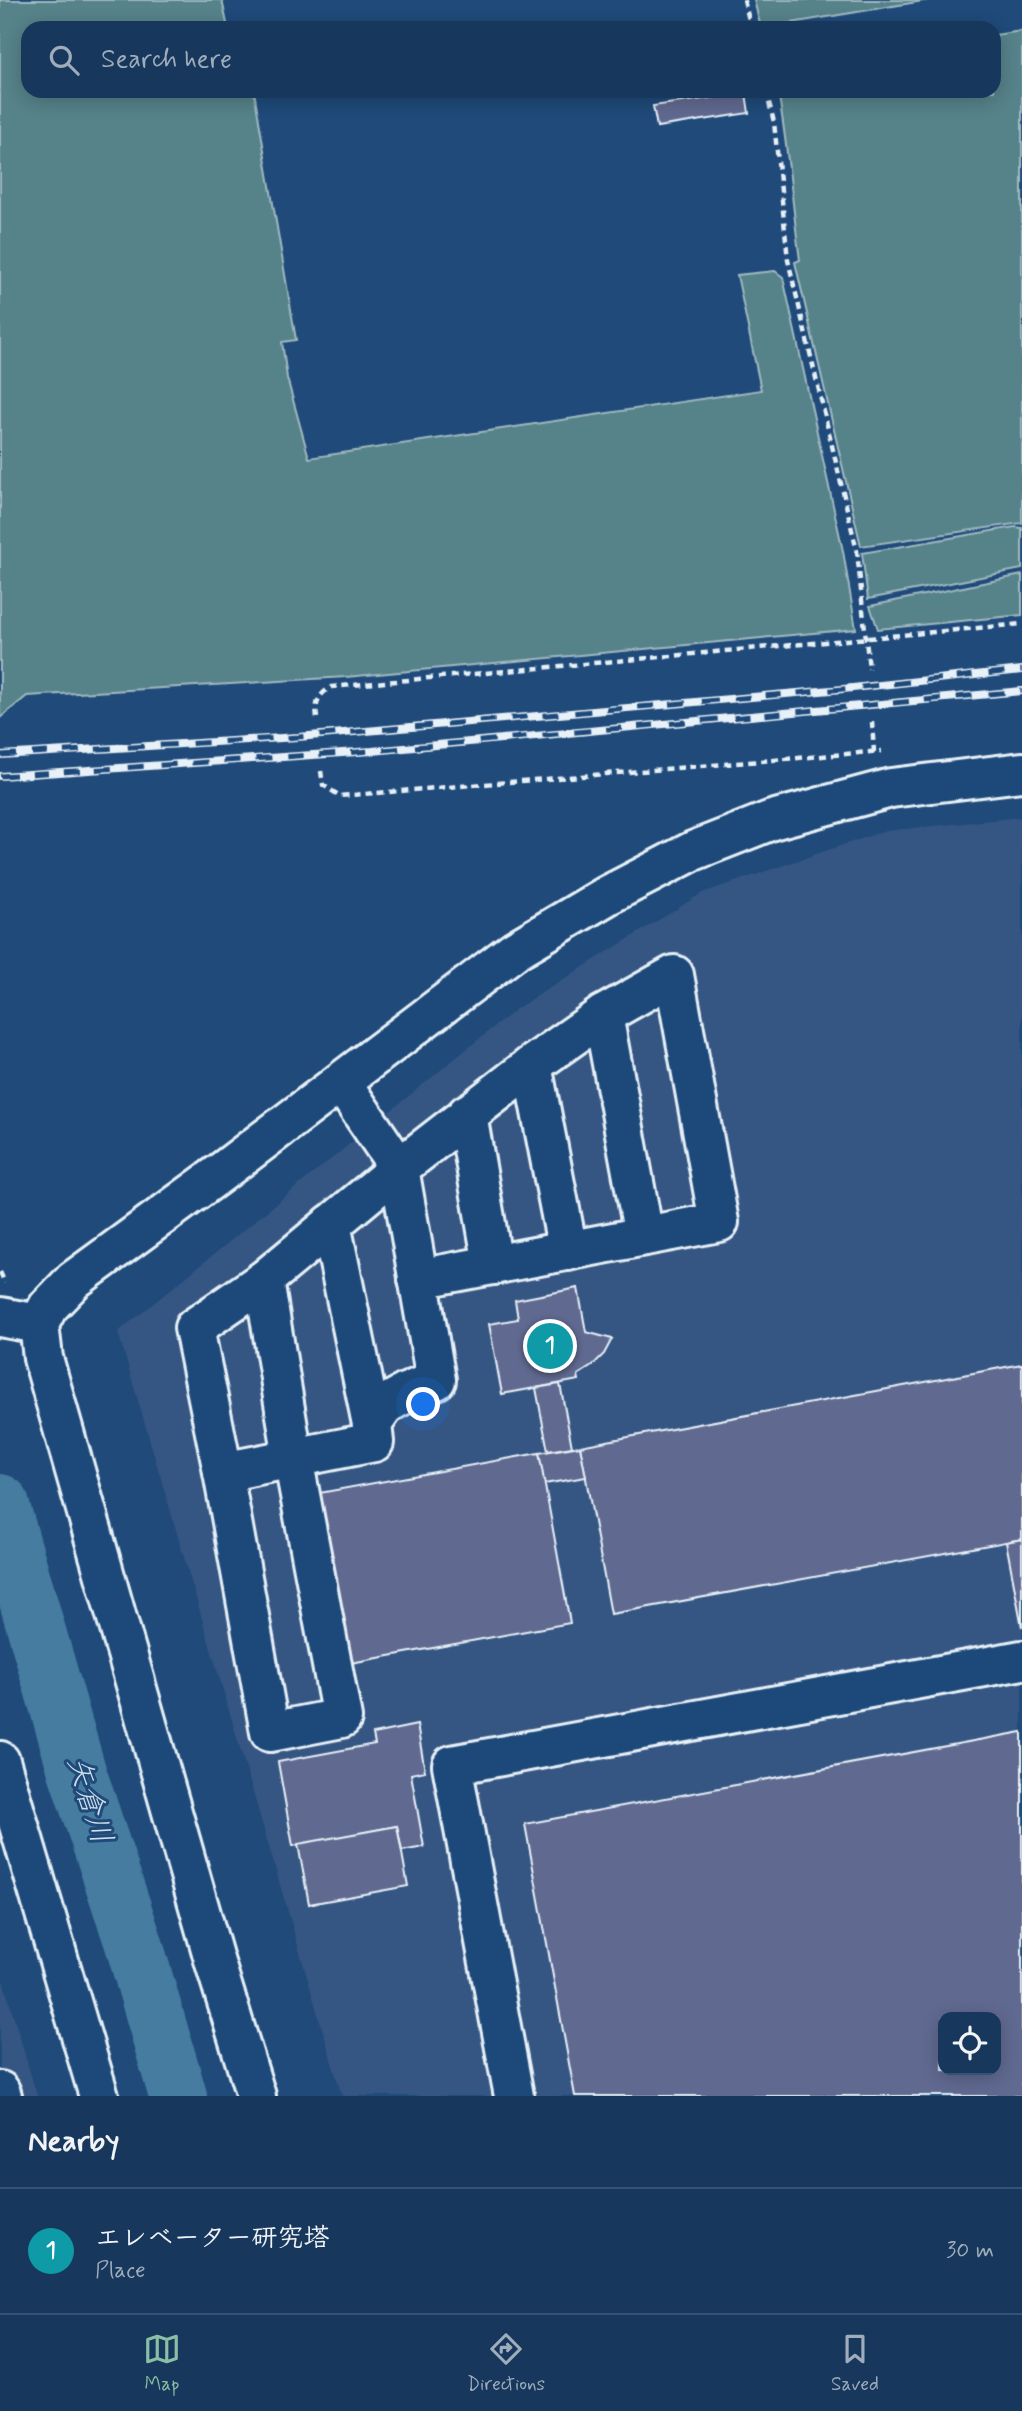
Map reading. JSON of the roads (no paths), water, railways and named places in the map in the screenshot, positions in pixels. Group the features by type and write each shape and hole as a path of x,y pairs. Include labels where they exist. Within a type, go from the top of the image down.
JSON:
{"street":[{"path":"256,2096 215,1963 43,1358 14,1319 48,1307 74,1280 515,950 608,895 693,851 772,820 891,788 1022,772"},
{"path":"264,1280 293,1458 342,1718 270,1732 194,1328 264,1280 399,1168 532,1065 603,1015 674,975 719,1222 418,1279"},
{"path":"603,1015 644,1236"},
{"path":"532,1065 568,1251"},
{"path":"341,1082 399,1168 436,1380 386,1404 372,1424"},
{"path":"467,1114 493,1265"},
{"path":"223,1472 374,1442 331,1224"},
{"path":"514,2096 452,1765 1022,1660"},
{"path":"0,1761 99,2096"},
{"path":"0,2091 2,2096"}],"waterway":[{"name":"矢倉川","path":"0,1503 77,1771 134,1944 178,2096"}],"railway":[{"path":"0,755 298,737 843,689 1022,670"},
{"path":"0,776 372,751 1022,691"}],"place":[{"name":"エレベーター研究塔","path":"550,1346"}]}
